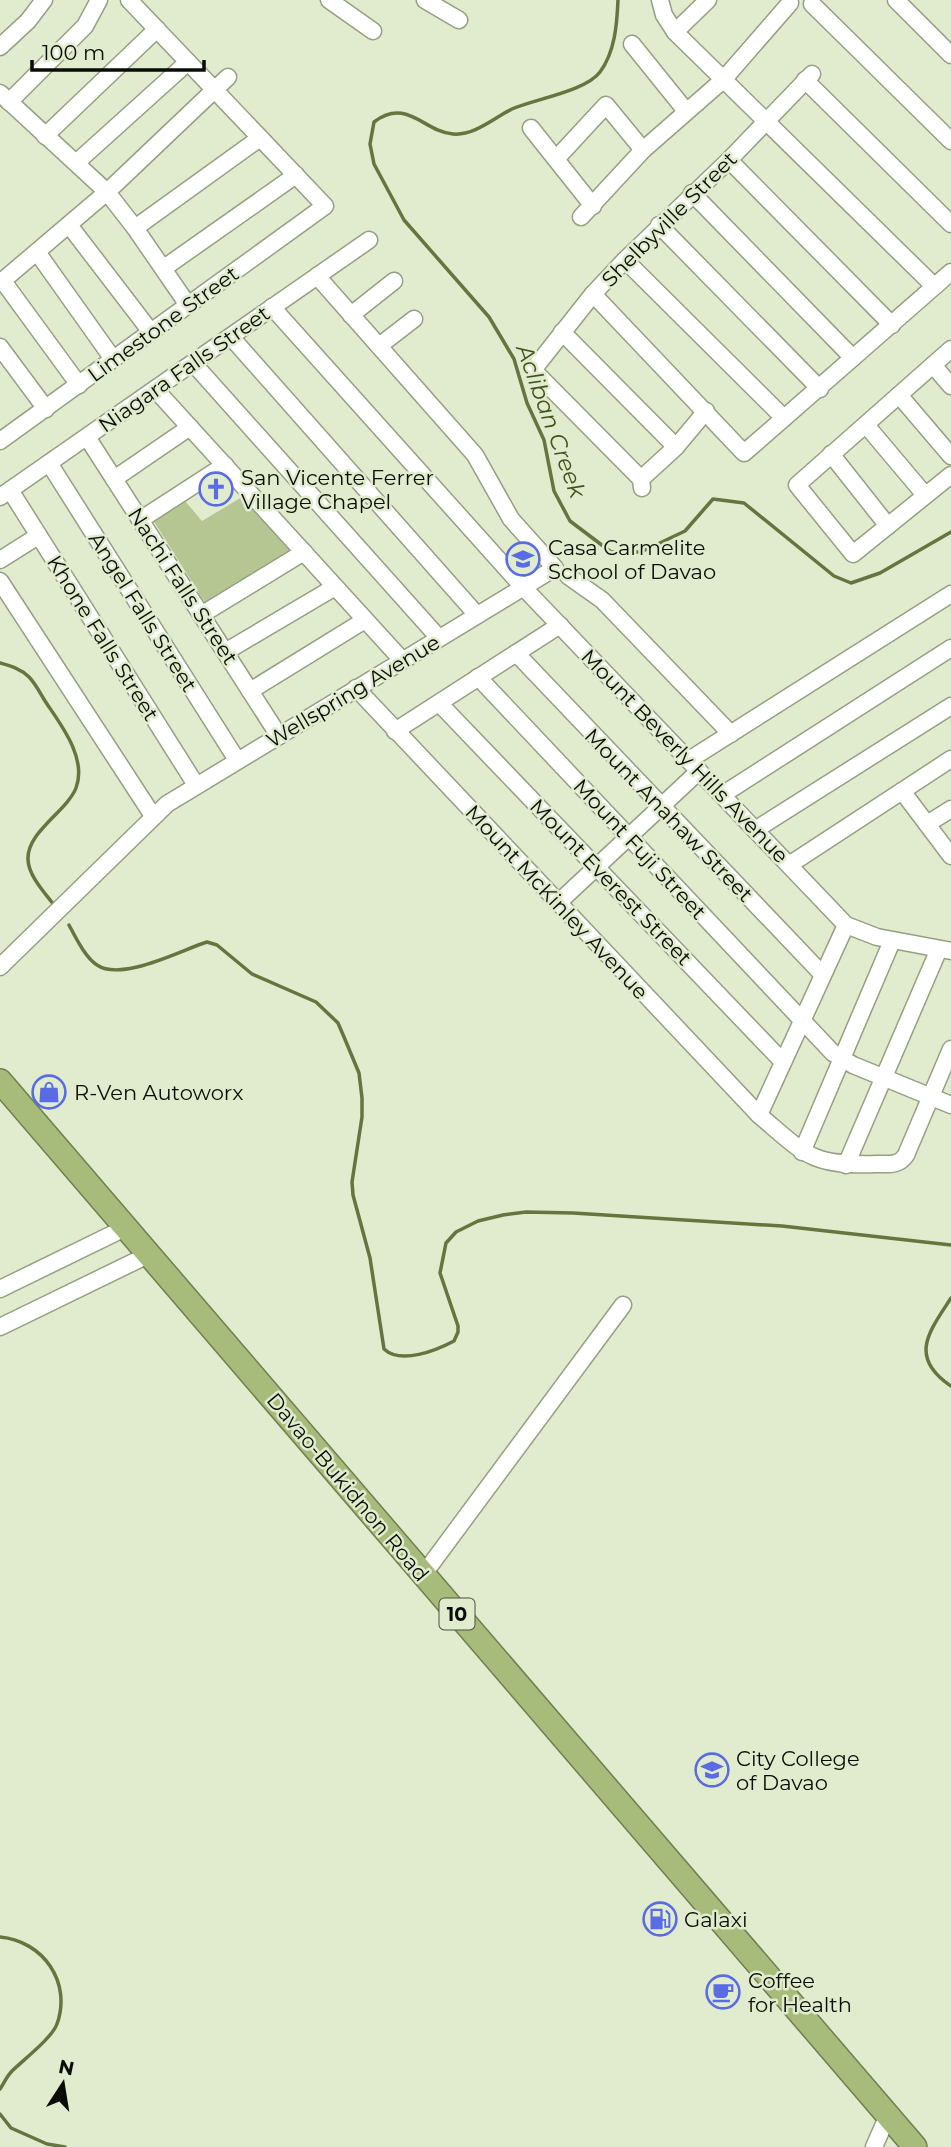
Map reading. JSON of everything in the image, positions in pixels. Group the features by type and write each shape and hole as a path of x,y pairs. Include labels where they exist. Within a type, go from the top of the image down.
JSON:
{"highway":[{"name":"Davao-Bukidnon Road","path":"0,1081 915,2147"}],"street":[{"path":"0,47 28,21 44,0"},
{"path":"99,0 85,26 5,98 107,192 188,305"},
{"path":"128,0 296,175 164,268"},
{"path":"330,0 373,31"},
{"path":"425,0 459,20"},
{"path":"660,0 664,15 675,32 934,286"},
{"path":"675,32 708,0"},
{"path":"531,128 556,159 587,211 642,150 723,80 789,1 801,9 814,2 951,141"},
{"path":"889,1 951,55"},
{"path":"45,136 157,29"},
{"path":"632,44 687,111"},
{"path":"76,163 188,62"},
{"path":"79,385 2,282 107,192 228,77"},
{"name":"Shelbyville Street","path":"676,447 641,483 533,370 593,294 659,225 729,160 808,77 951,224"},
{"path":"556,159 606,105 642,150"},
{"path":"135,228 260,138"},
{"path":"729,160 892,325"},
{"name":"Limestone Street","path":"0,441 325,206 296,175"},
{"path":"692,193 853,358"},
{"path":"69,225 151,332"},
{"path":"659,225 820,389"},
{"name":"Niagara Falls Street","path":"5,494 369,240"},
{"path":"37,252 113,359"},
{"path":"625,260 784,418"},
{"path":"593,294 744,453 951,272"},
{"path":"317,276 475,456 503,509 562,572 601,600 731,734"},
{"path":"351,315 394,281"},
{"name":"Mount Beverly Hills Avenue","path":"272,307 523,587 846,925"},
{"path":"379,346 414,319"},
{"path":"562,332 676,447 705,411"},
{"path":"230,337 478,615"},
{"path":"951,349 797,485 853,554 951,475"},
{"path":"3,358 46,409"},
{"path":"193,363 439,638"},
{"path":"933,365 951,386"},
{"path":"155,389 402,660"},
{"path":"899,395 951,456"},
{"path":"866,425 925,495"},
{"path":"114,479 190,427"},
{"name":"Nachi Falls Street","path":"87,437 279,736"},
{"path":"831,454 888,526"},
{"name":"Angel Falls Street","path":"49,463 237,760"},
{"path":"140,520 225,465"},
{"name":"Khone Falls Street","path":"5,494 38,536 196,785"},
{"path":"0,560 38,536"},
{"path":"201,615 303,552"},
{"name":"Wellspring Avenue","path":"0,967 153,816 196,785 523,587 562,572"},
{"path":"0,581 153,816"},
{"path":"225,652 335,587"},
{"path":"558,903 660,807 694,766 731,734 951,594"},
{"path":"250,691 365,620"},
{"path":"395,731 560,625"},
{"path":"722,795 951,648"},
{"name":"Mount Anahaw Street","path":"516,653 823,975"},
{"name":"Mount Fuji Street","path":"478,677 825,1046 841,1059 951,1105"},
{"name":"Mount McKinley Avenue","path":"356,688 759,1115 802,1152"},
{"name":"Mount Everest Street","path":"439,702 783,1062"},
{"path":"755,830 951,706"},
{"path":"789,865 951,759"},
{"path":"902,791 951,856"},
{"path":"927,824 951,809"},
{"path":"759,1115 846,925 866,934 945,950 883,1078 846,1165"},
{"path":"892,940 802,1152 816,1160 846,1165 900,1162 906,1155 951,1050"},
{"path":"0,1289 127,1227"},
{"path":"0,1327 150,1254"},
{"path":"423,1574 623,1305"},
{"path":"874,2147 888,2115"}],"green space":[{"path":"242,497 293,551 207,606 153,520 185,501 202,521"}],"waterway":[{"name":"Acliban Creek","path":"618,0 612,47 605,64 593,79 559,94 512,109 476,129 461,134 443,132 406,114 386,115 374,122 370,144 374,164 404,220 489,317 514,359 527,403 544,440 554,491 570,521 611,552 641,552 685,531 713,499 744,503 834,576 851,583 880,573 951,532"},
{"path":"0,663 29,677 66,733 76,754 79,777 76,788 65,805 40,831 29,849 31,871 54,905"},
{"path":"69,925 89,957 97,965 108,969 121,970 152,963 207,942 217,945 252,974 316,1002 338,1023 359,1073 362,1117 352,1182 353,1195 370,1258 384,1349 391,1354 419,1354 454,1341 458,1326 440,1273 446,1243 456,1232 478,1221 503,1215 526,1212 573,1213 782,1226 951,1245"},
{"path":"951,1298 930,1333 926,1354 930,1365 951,1386"},
{"path":"0,1937 29,1946 41,1955 57,1979 61,2008 54,2030 10,2073 0,2089"},
{"path":"0,2114 11,2128 47,2144 65,2147"}],"place":[{"name":"San Vicente Ferrer Village Chapel","path":"216,489"},
{"name":"Casa Carmelite School of Davao","path":"523,559"},
{"name":"R-Ven Autoworx","path":"49,1092"},
{"name":"City College of Davao","path":"712,1770"},
{"name":"Galaxi","path":"660,1919"},
{"name":"Coffee for Health","path":"723,1992"}]}
